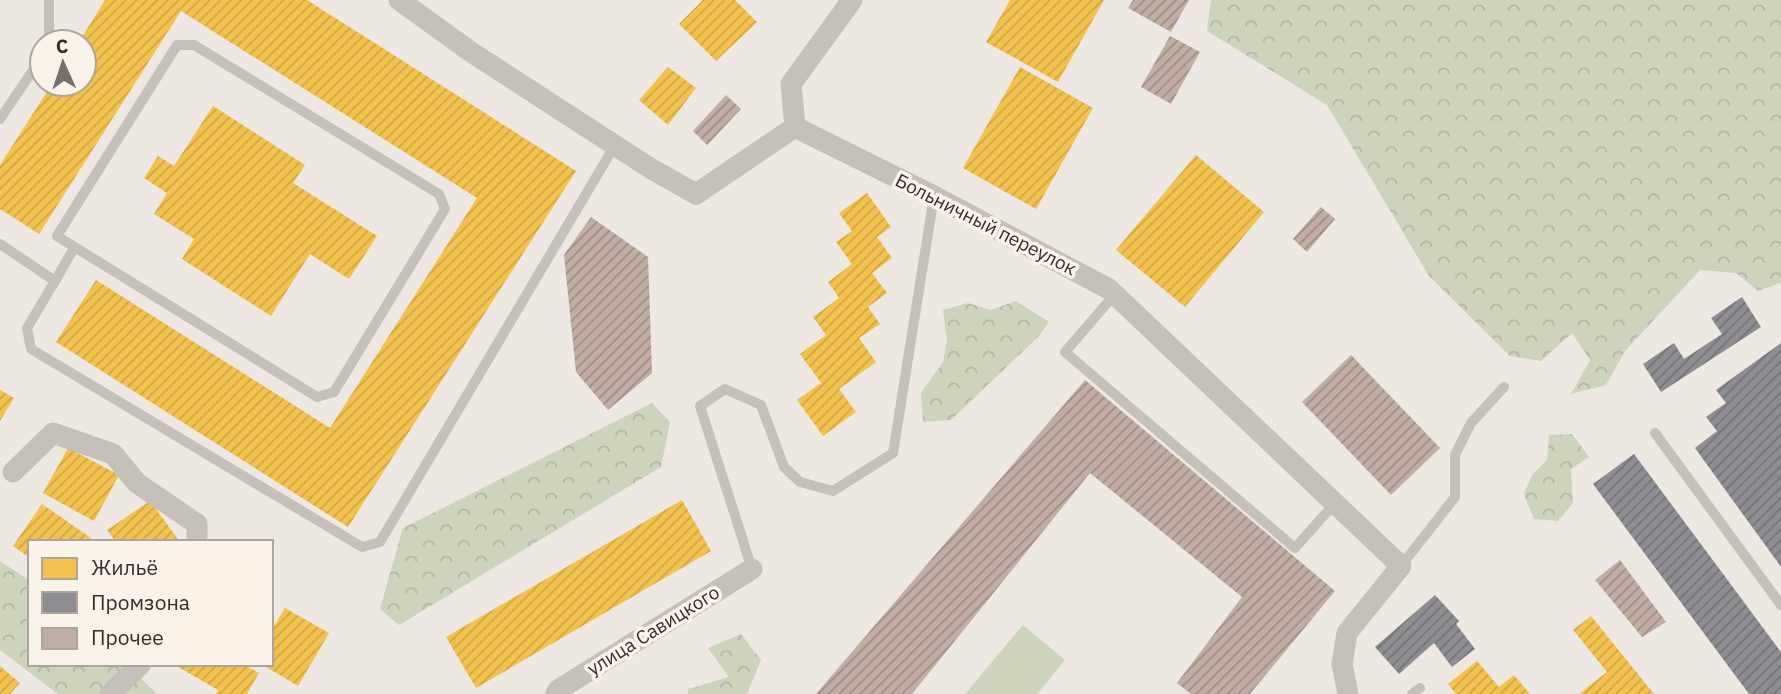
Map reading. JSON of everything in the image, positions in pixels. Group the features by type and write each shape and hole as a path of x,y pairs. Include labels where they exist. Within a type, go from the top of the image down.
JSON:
{"street":[{"path":"398,0 471,52 696,194 795,127 791,84 852,0"},
{"name":"Больничный переулок","path":"795,127 934,196 1115,293 1401,566"},
{"path":"13,472 53,433 113,454 137,483 197,524 197,540"},
{"path":"1348,694 1342,664 1347,634 1401,566"},
{"name":"улица Савицкого","path":"556,694 558,690 752,569"},
{"path":"110,694 139,666"}],"lane":[{"path":"49,0 49,28"},
{"path":"194,45 439,194 445,209 334,392 317,397 74,248 57,236 177,46 194,45"},
{"path":"0,119 28,78"},
{"path":"74,248 27,328 31,349 362,547 380,542 615,145"},
{"path":"752,569 699,406 725,389 761,405 784,467 800,482 833,491 893,453 934,196"},
{"path":"0,244 55,281"},
{"path":"1115,293 1065,352 1295,548 1335,503"},
{"path":"1401,566 1455,497 1455,455 1471,422 1504,387"},
{"path":"1655,433 1781,605"}],"green space":[{"path":"1211,0 1781,0 1781,283 1758,291 1736,273 1700,270 1625,351 1606,385 1571,394 1590,360 1572,333 1541,361 1510,356 1429,276 1327,105 1207,31"},
{"path":"1016,301 1049,322 1039,336 951,420 923,422 921,393 943,362 947,340 943,310 968,303 991,310"},
{"path":"652,403 670,422 661,467 399,625 380,609 403,528"},
{"path":"1572,434 1589,457 1571,469 1573,503 1558,521 1534,519 1524,494 1532,475 1547,460 1549,435"},
{"path":"0,561 28,580 28,666 128,666 157,694 58,694 0,650"},
{"path":"1023,625 1065,660 1037,694 965,694"},
{"path":"741,634 761,660 747,694 688,694 688,689 729,677 708,648"}],"building: Жильё":[{"path":"105,0 307,0 576,171 348,527 56,342 96,280 330,428 477,198 181,11 39,234 0,209 0,165 43,98 98,98 98,28 88,28"},
{"path":"703,0 735,0 757,22 716,61 679,24"},
{"path":"1010,0 1104,0 1058,82 986,42"},
{"path":"668,67 696,88 668,125 639,100"},
{"path":"1020,67 1093,108 1036,209 963,168"},
{"path":"213,106 305,165 293,183 377,236 349,279 310,254 271,316 182,259 194,239 154,214 167,193 144,178 158,156 174,166"},
{"path":"1196,155 1264,212 1185,307 1116,250"},
{"path":"867,193 891,227 877,237 892,258 872,273 887,293 868,307 880,324 859,338 876,362 839,389 856,412 823,436 797,400 821,383 800,354 826,335 813,317 839,298 828,282 852,264 836,242 852,231 839,213"},
{"path":"0,390 14,398 0,421"},
{"path":"68,448 119,475 94,521 43,493"},
{"path":"682,500 711,551 476,688 446,637"},
{"path":"150,501 179,540 114,540 107,530"},
{"path":"42,504 91,538 28,540 28,557 13,546"},
{"path":"285,608 329,633 298,686 264,666 273,666 273,628"},
{"path":"1591,616 1654,694 1579,694 1607,672 1573,630"},
{"path":"1477,661 1499,687 1514,675 1530,694 1456,694 1448,684"},
{"path":"0,666 20,683 10,694 0,694"},
{"path":"176,666 247,666 259,673 247,694 216,694 218,690"}],"building: Промзона":[{"path":"1742,297 1761,327 1661,392 1643,364 1674,343 1684,359 1722,334 1711,318"},
{"path":"1781,343 1781,567 1695,448 1717,431 1706,417 1726,403 1716,390"},
{"path":"1634,454 1781,652 1781,694 1749,694 1593,484"},
{"path":"1435,595 1459,621 1456,624 1475,649 1452,667 1434,643 1399,674 1375,647"}],"building: Прочее":[{"path":"1133,0 1189,0 1171,32 1128,8"},
{"path":"1170,36 1200,52 1171,104 1141,87"},
{"path":"726,95 741,109 707,145 693,131"},
{"path":"1321,207 1335,219 1307,252 1293,239"},
{"path":"591,217 648,257 652,373 608,410 576,372 564,255"},
{"path":"1351,355 1440,448 1391,495 1302,402"},
{"path":"1085,380 1335,591 1250,694 1191,694 1177,683 1242,597 1090,473 912,694 816,694"},
{"path":"1620,560 1666,622 1642,637 1595,580"}]}
